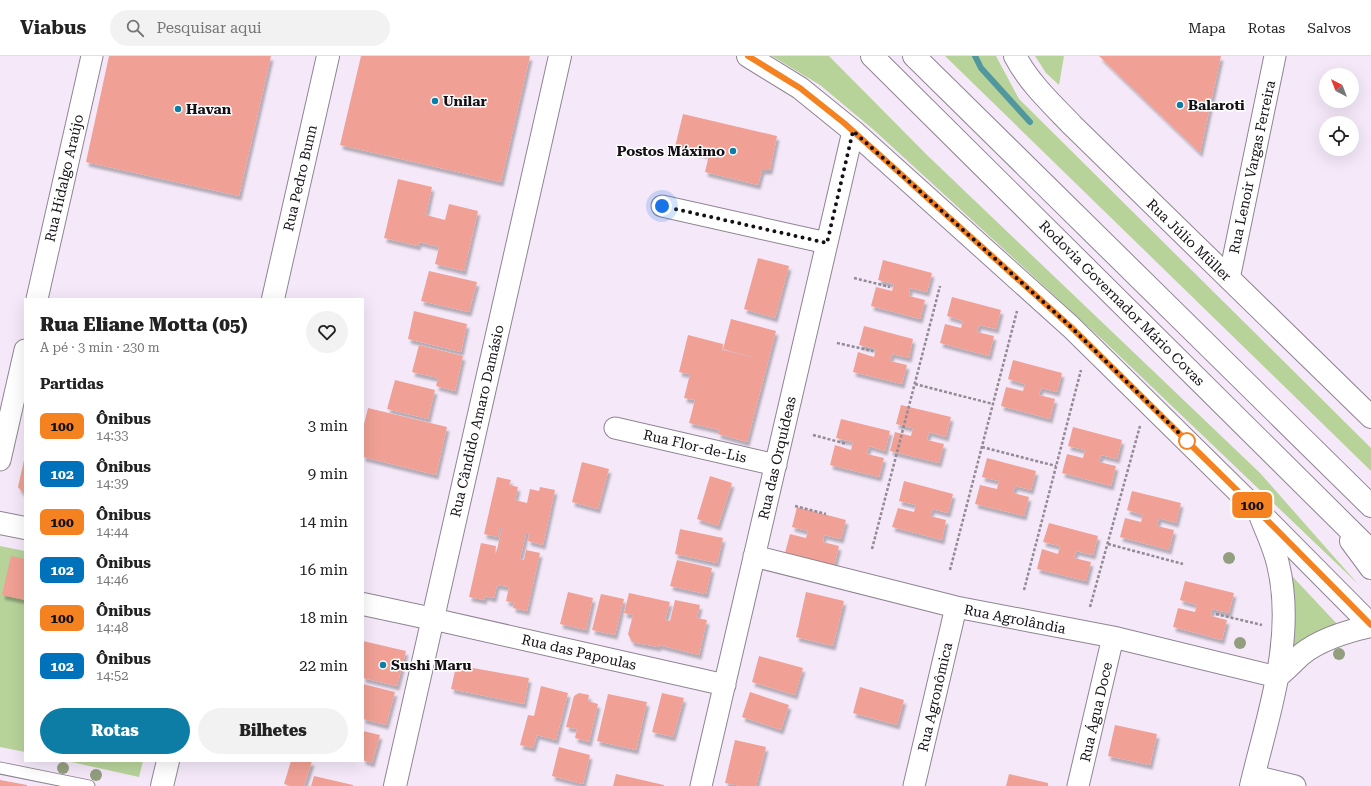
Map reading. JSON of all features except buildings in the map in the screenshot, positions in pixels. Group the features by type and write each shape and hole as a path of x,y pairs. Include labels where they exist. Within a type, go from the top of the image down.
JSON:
{"main road":[{"name":"Rua Pedro Bunn","path":"273,298 328,56"},
{"name":"Rua Cândido Amaro Damásio","path":"395,786 560,56"},
{"path":"748,56 800,88 853,131 1071,327 1259,512 1371,625"},
{"name":"Rodovia Governador Mário Covas","path":"872,56 969,150 1371,551"},
{"name":"Rodovia Governador Mário Covas","path":"914,56 1371,506"},
{"name":"Rua Júlio Müller","path":"1015,56 1039,90 1068,121 1371,417"},
{"path":"1323,504 1371,568"},
{"path":"1253,781 1277,677 1284,624 1283,593 1278,563 1259,512"},
{"path":"0,523 24,528"},
{"path":"364,604 433,619"},
{"path":"1277,677 1303,654 1318,644 1354,629 1371,625"},
{"path":"162,786 168,762"}],"street":[{"name":"Rua Hidalgo Araújo","path":"36,298 92,56"},
{"name":"Rua Lenoir Vargas Ferreira","path":"1229,279 1275,56"},
{"name":"Rua das Orquídeas","path":"701,786 853,131"},
{"path":"662,206 827,243"},
{"path":"0,460 24,354"},
{"name":"Rua Flor-de-Lis","path":"615,428 776,465"},
{"name":"Rua Agrolândia","path":"754,556 956,607 1113,637 1277,677"},
{"name":"Rua Agronômica","path":"914,786 956,607"},
{"name":"Rua das Papoulas","path":"433,619 725,685"},
{"name":"Rua Água Doce","path":"1078,786 1113,637"},
{"path":"1253,781 1295,786"}],"lane":[{"path":"0,768 89,786"}],"path":[{"path":"854,278 890,287"},
{"path":"872,549 940,286"},
{"path":"950,570 1017,311"},
{"path":"837,343 872,351"},
{"path":"1024,590 1081,370"},
{"path":"915,384 993,404"},
{"path":"1090,607 1140,426"},
{"path":"813,435 847,444"},
{"path":"982,447 1056,466"},
{"path":"795,506 826,514"},
{"path":"1108,544 1183,564"},
{"path":"1216,614 1263,626"}],"green space":[{"path":"772,56 829,56 927,155 1260,473 1358,584 1106,343 875,131 820,85"},
{"path":"945,56 996,56 1019,99 1371,448 1371,471"},
{"path":"1035,56 1064,56 1059,85 1046,73"},
{"path":"0,546 24,551 24,752 0,747"},
{"path":"1292,576 1338,625 1288,656 1295,613"},
{"path":"72,762 143,762 139,777"}],"waterway":[{"path":"975,56 981,68 1030,122"}],"bus line":[{"name":"100","path":"748,56 800,88 825,107 1071,327 1259,512 1371,625"}],"place":[{"name":"Unilar","path":"435,101"},
{"name":"Balaroti","path":"1180,105"},
{"name":"Havan","path":"178,109"},
{"name":"Postos Máximo","path":"733,151"},
{"name":"Sushi Maru","path":"383,665"}],"route":[{"path":"662,206 827,243 853,131 1071,327 1187,441"}]}
